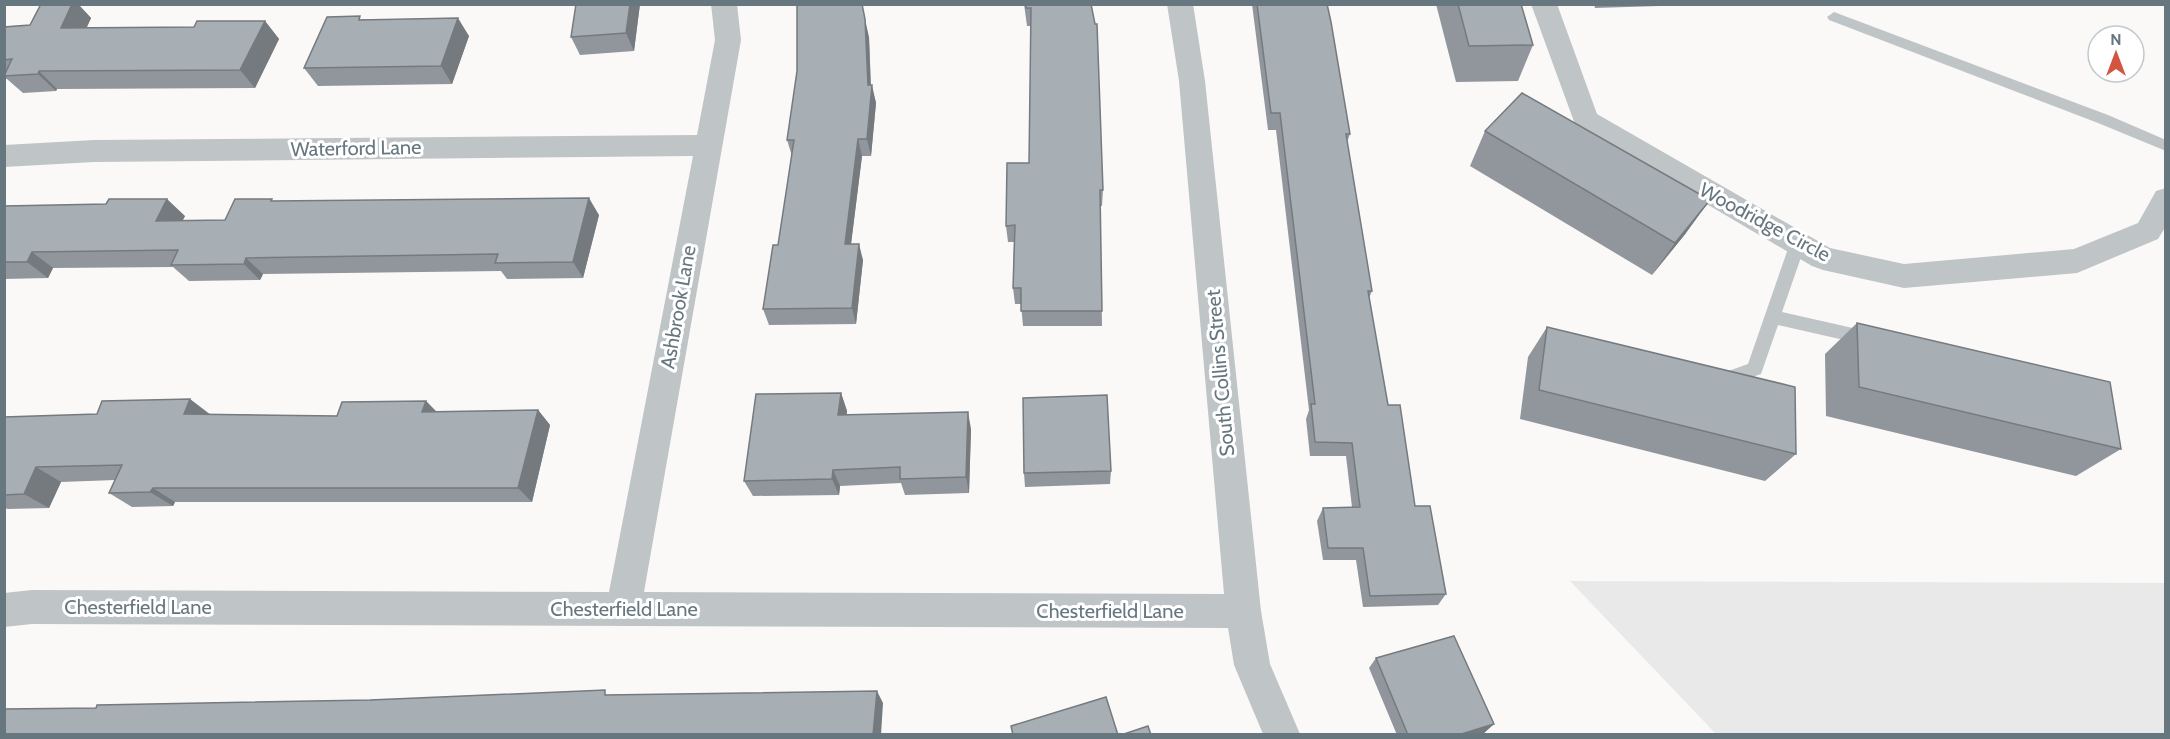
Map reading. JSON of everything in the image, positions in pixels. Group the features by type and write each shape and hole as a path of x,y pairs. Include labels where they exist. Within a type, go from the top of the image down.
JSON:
{"street":[{"name":"Ashbrook Lane","path":"623,610 728,40 723,4"},
{"name":"South Collins Street","path":"1180,4 1192,81 1243,611 1252,665 1282,735"},
{"name":"Woodridge Circle","path":"1544,4 1586,120 1823,258 1904,276 2077,261 2148,231 2166,199"},
{"name":"Waterford Lane","path":"4,156 94,151 707,145"},
{"name":"Chesterfield Lane","path":"4,610 32,607 1243,611"}],"lane":[{"path":"1834,17 2103,119 2166,146"},
{"path":"1709,381 1729,380 1755,369 1798,243"},
{"path":"1773,317 1884,343"}],"shaded area":[{"path":"1570,581 2165,583 2165,734 1716,734"}],"building":[{"path":"41,4 72,4 61,28 194,27 197,21 265,21 240,70 39,71 38,74 4,76 12,59 4,60 4,27 30,25"},
{"path":"576,4 630,4 626,33 571,37"},
{"path":"797,4 862,4 865,19 868,85 872,85 867,139 858,139 845,244 859,244 852,308 763,309 773,245 778,245 794,140 787,140 797,71"},
{"path":"1026,4 1091,4 1095,24 1097,24 1103,190 1100,190 1102,311 1021,311 1021,288 1013,288 1015,225 1006,226 1007,163 1029,163 1031,8 1026,8"},
{"path":"1257,4 1327,4 1350,134 1346,134 1372,291 1368,291 1388,405 1400,405 1415,506 1430,506 1446,594 1370,596 1363,548 1328,548 1323,508 1360,507 1352,443 1315,442 1311,404 1315,404 1280,113 1271,113"},
{"path":"1458,4 1521,4 1533,45 1469,46"},
{"path":"360,16 359,20 458,18 441,66 304,68 327,17"},
{"path":"1522,93 1710,200 1675,243 1485,131"},
{"path":"589,198 573,262 495,263 498,254 246,258 244,264 171,265 178,250 32,252 27,262 4,262 4,206 106,204 109,199 167,199 156,221 225,220 235,199 272,199 271,201"},
{"path":"1857,323 2110,382 2121,449 1859,387"},
{"path":"1547,327 1795,387 1796,454 1539,390"},
{"path":"841,393 838,415 968,412 966,477 900,479 900,467 833,470 832,479 744,481 756,394"},
{"path":"1107,395 1111,471 1024,473 1023,398"},
{"path":"190,399 184,414 337,416 342,402 426,401 422,412 538,410 518,488 153,488 150,492 109,493 122,465 36,467 24,494 4,495 4,417 97,414 102,401"},
{"path":"1454,636 1494,724 1458,735 1408,735 1376,658"},
{"path":"605,690 605,695 877,691 873,735 4,735 4,709 370,700"},
{"path":"1106,697 1118,735 1013,735 1011,726"},
{"path":"1148,726 1151,735 1121,735"}]}
